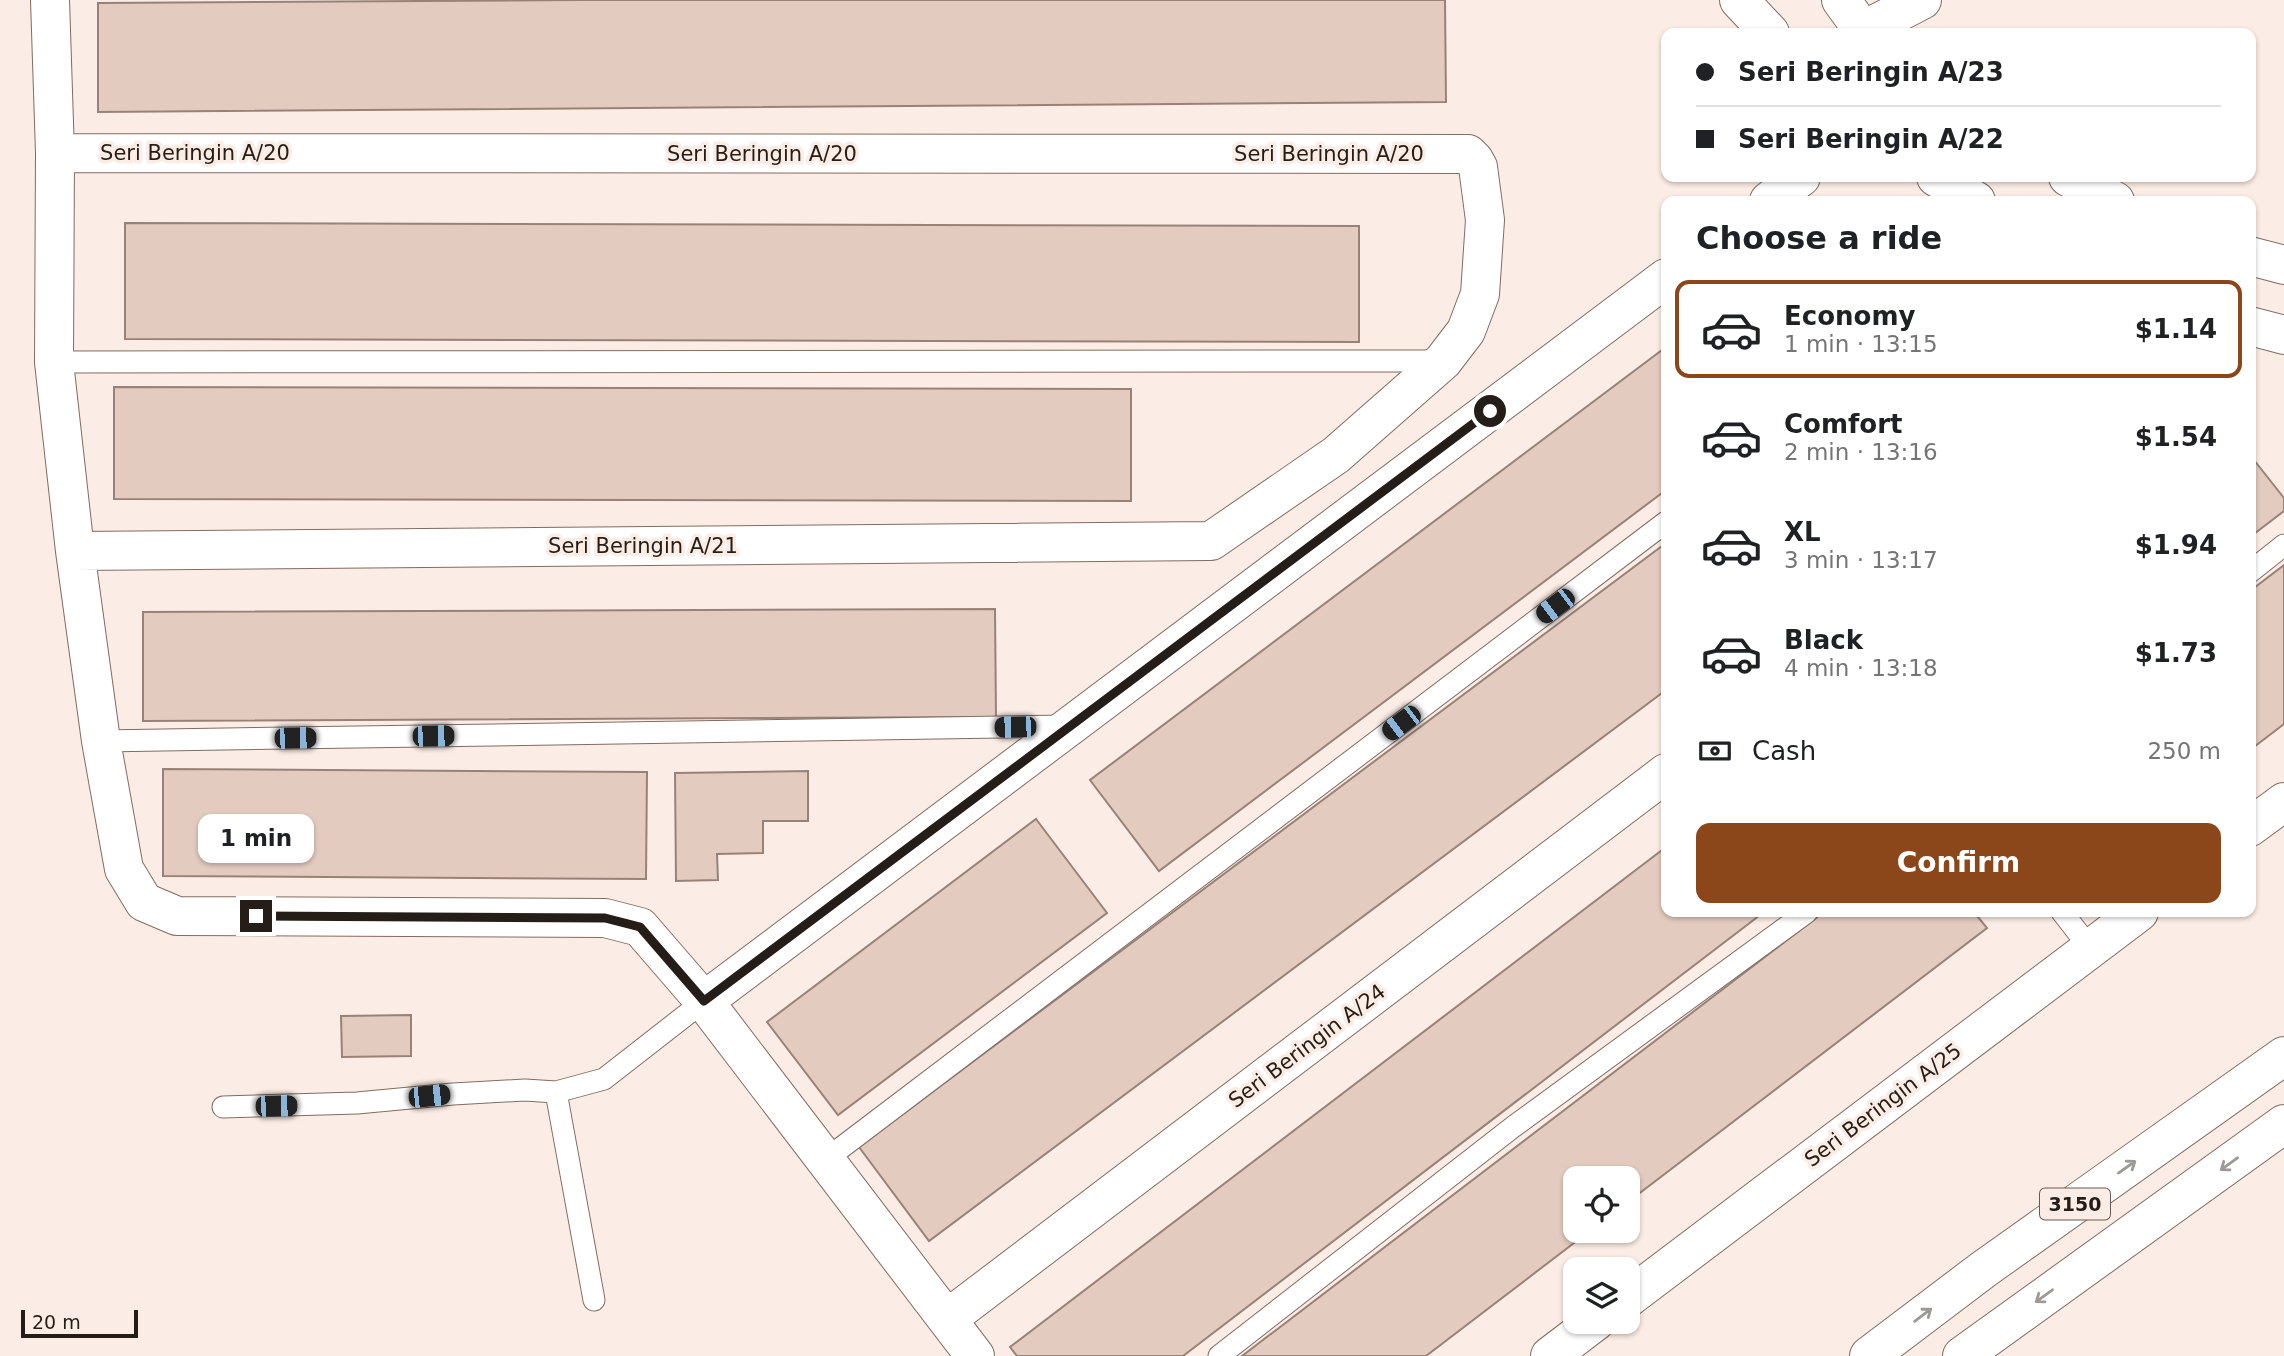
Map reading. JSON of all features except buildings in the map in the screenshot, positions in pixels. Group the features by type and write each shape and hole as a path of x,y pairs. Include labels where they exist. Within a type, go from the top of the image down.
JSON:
{"street":[{"path":"50,0 55,153 54,362 75,551 101,741 124,869 144,902 177,916 605,918 640,927 704,1001 975,1356"},
{"path":"1739,0 1765,28"},
{"path":"1856,21 1922,0"},
{"name":"Seri Beringin A/20","path":"55,153 1468,154 1478,167 1485,220 1480,295 1466,331 1443,361"},
{"path":"1776,196 1794,182"},
{"path":"1944,182 1968,196"},
{"path":"2078,182 2105,196"},
{"path":"2256,258 2284,265"},
{"path":"704,1001 1661,282"},
{"path":"2256,328 2284,335"},
{"name":"Seri Beringin A/21","path":"75,551 1211,541 1336,455 1443,361"},
{"name":"Seri Beringin A/24","path":"947,1319 1661,777"},
{"path":"2256,823 2284,802"},
{"name":"Seri Beringin A/25","path":"1640,1289 2131,917"},
{"name":"3150","path":"1869,1356 1984,1269 2284,1056"},
{"name":"3150","path":"1962,1356 2284,1124"},
{"path":"1550,1356 1580,1334"}],"lane":[{"path":"54,362 1443,361"},
{"path":"825,1160 1661,526"},
{"path":"2256,567 2284,545"},
{"path":"101,741 1071,726"},
{"path":"1219,1356 1513,1127 1800,917"},
{"path":"2066,917 2090,948"},
{"path":"223,1107 357,1103 525,1090 556,1092 604,1079 704,1001"},
{"path":"556,1092 594,1300"}],"route":[{"path":"256,916 605,918 640,927 704,1001 1490,411"}]}
